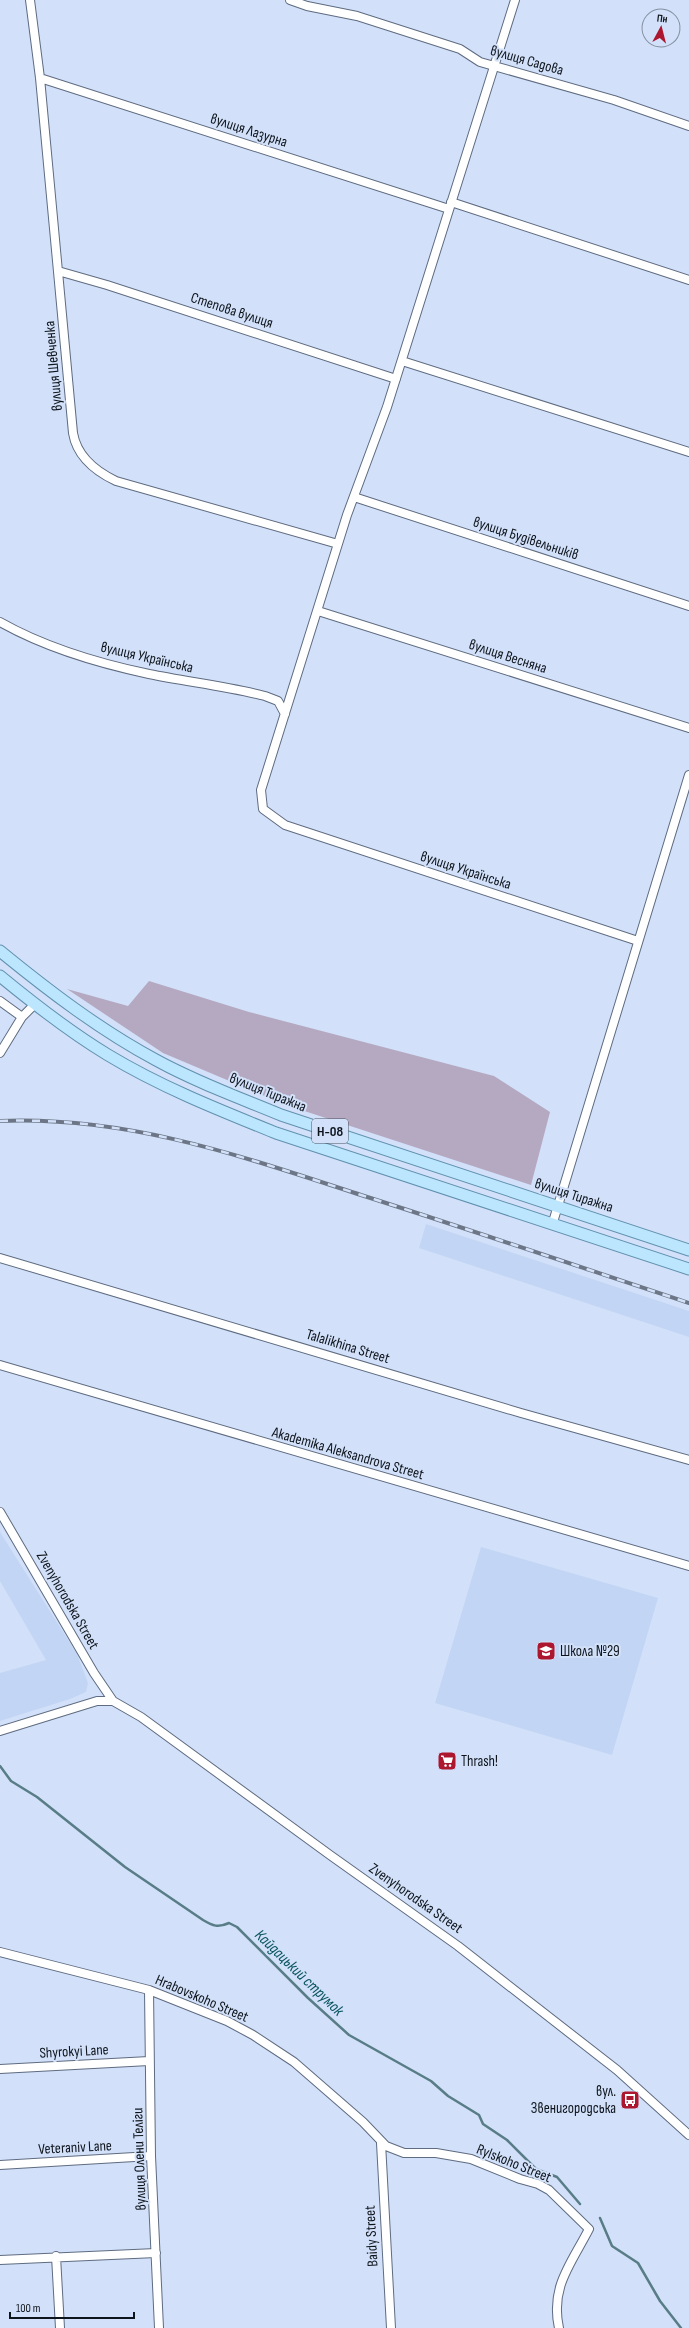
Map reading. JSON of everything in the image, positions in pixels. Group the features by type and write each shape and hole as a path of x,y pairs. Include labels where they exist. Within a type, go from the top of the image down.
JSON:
{"main road":[{"name":"вулиця Тиражна","path":"0,951 48,990 118,1038 157,1061 267,1109 689,1250"},
{"name":"Н-08","path":"0,976 35,1004 107,1054 150,1078 211,1107 276,1133 553,1222 689,1268"},
{"path":"35,1004 48,990"}],"street":[{"name":"вулиця Шевченка","path":"30,0 40,78 74,441 78,451 99,473 136,487 338,544"},
{"name":"вулиця Садова","path":"290,0 307,6 357,16 460,49 480,62 510,69 614,100 689,126"},
{"name":"вулиця Українська","path":"516,0 493,66 474,135 450,205 402,361 338,544 261,790 263,809 285,825 638,941"},
{"name":"вулиця Лазурна","path":"40,78 689,280"},
{"name":"Степова вулиця","path":"58,271 107,284 396,379"},
{"path":"402,361 689,452"},
{"name":"вулиця Будівельників","path":"354,497 689,606"},
{"name":"вулиця Весняна","path":"318,611 689,728"},
{"name":"вулиця Українська","path":"0,622 23,635 61,651 148,674 265,696 278,701 285,714"},
{"path":"553,1222 689,776"},
{"path":"0,1001 22,1017"},
{"path":"0,1053 22,1017 35,1004"},
{"name":"Talalikhina Street","path":"0,1258 521,1413 689,1460"},
{"name":"Akademika Aleksandrova Street","path":"0,1365 689,1566"},
{"name":"Zvenyhorodska Street","path":"0,1512 94,1673 113,1701 141,1717 458,1946 617,2070 689,2135"},
{"path":"0,1731 96,1701 113,1701"},
{"name":"Hrabovskoho Street","path":"0,1952 149,1990 220,2018 269,2045 294,2062 363,2122 381,2143"},
{"name":"вулиця Олени Теліги","path":"149,1990 149,2061 152,2111 151,2156 159,2328"},
{"name":"Shyrokyi Lane","path":"0,2069 149,2061"},
{"name":"Baidy Street","path":"381,2143 391,2328"},
{"name":"Rylskoho Street","path":"381,2143 404,2153 436,2153 471,2159 520,2179 538,2184 549,2190 589,2229 557,2289 555,2307 559,2328"},
{"name":"Veteraniv Lane","path":"0,2165 151,2156"},
{"path":"0,2260 56,2256 156,2253"},
{"path":"56,2256 60,2328"}],"shaded area":[{"path":"149,981 249,1012 494,1076 550,1112 531,1185 286,1105 163,1053 67,989 128,1006"},
{"path":"426,1224 689,1311 689,1337 419,1248"},
{"path":"0,1532 77,1654 88,1683 86,1692 70,1699 0,1721 0,1673 46,1660 0,1581"},
{"name":"Школа №29","path":"481,1547 658,1598 612,1755 435,1703"}],"waterway":[{"name":"Кайдацький струмок","path":"0,1766 11,1781 37,1797 125,1867 203,1920 216,1926 229,1923 237,1927 308,1998 349,2035 431,2081 448,2096 479,2115 483,2124 507,2140 536,2169 557,2177 580,2204"},
{"name":"Кайдацький струмок","path":"600,2218 612,2246 638,2263 660,2301 681,2328"}],"railway":[{"path":"0,1121 47,1121 94,1125 139,1132 228,1153 402,1208 689,1303"}],"place":[{"name":"Школа №29","path":"546,1651"},
{"name":"Thrash!","path":"447,1761"},
{"name":"вул. Звенигородська","path":"630,2100"}]}
